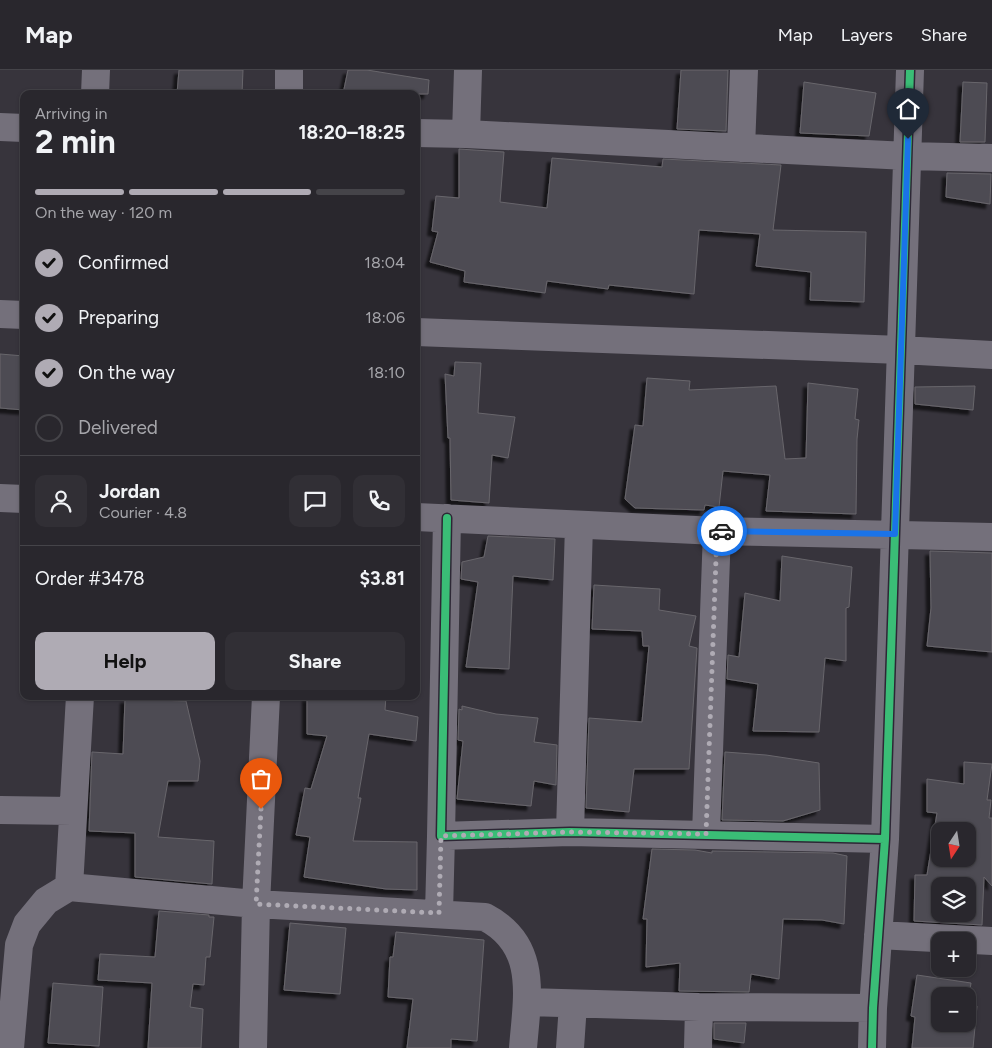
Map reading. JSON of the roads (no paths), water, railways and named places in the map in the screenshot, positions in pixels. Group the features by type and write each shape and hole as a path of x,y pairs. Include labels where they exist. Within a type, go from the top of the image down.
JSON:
{"street":[{"path":"95,90 96,70"},
{"path":"289,70 289,90"},
{"path":"466,134 468,70"},
{"path":"741,148 744,70"},
{"path":"872,1048 885,839 910,70"},
{"path":"0,127 20,128"},
{"path":"420,133 907,156 992,158"},
{"path":"0,314 20,315"},
{"path":"420,332 992,355"},
{"path":"0,498 20,499"},
{"path":"420,517 717,531 992,537"},
{"path":"439,913 447,518"},
{"path":"570,832 579,525"},
{"path":"706,834 717,531"},
{"path":"69,888 80,700"},
{"path":"253,1048 256,904 266,700"},
{"path":"0,810 72,811"},
{"path":"441,836 570,832 885,839"},
{"path":"10,1048 19,945 27,924 46,901 69,888 256,904 485,917 500,924 521,952 526,972 527,1002 523,1048"},
{"path":"878,935 992,941"},
{"path":"527,1002 699,1007 873,1008"},
{"path":"570,1048 573,1004"},
{"path":"698,1048 699,1007"}]}
